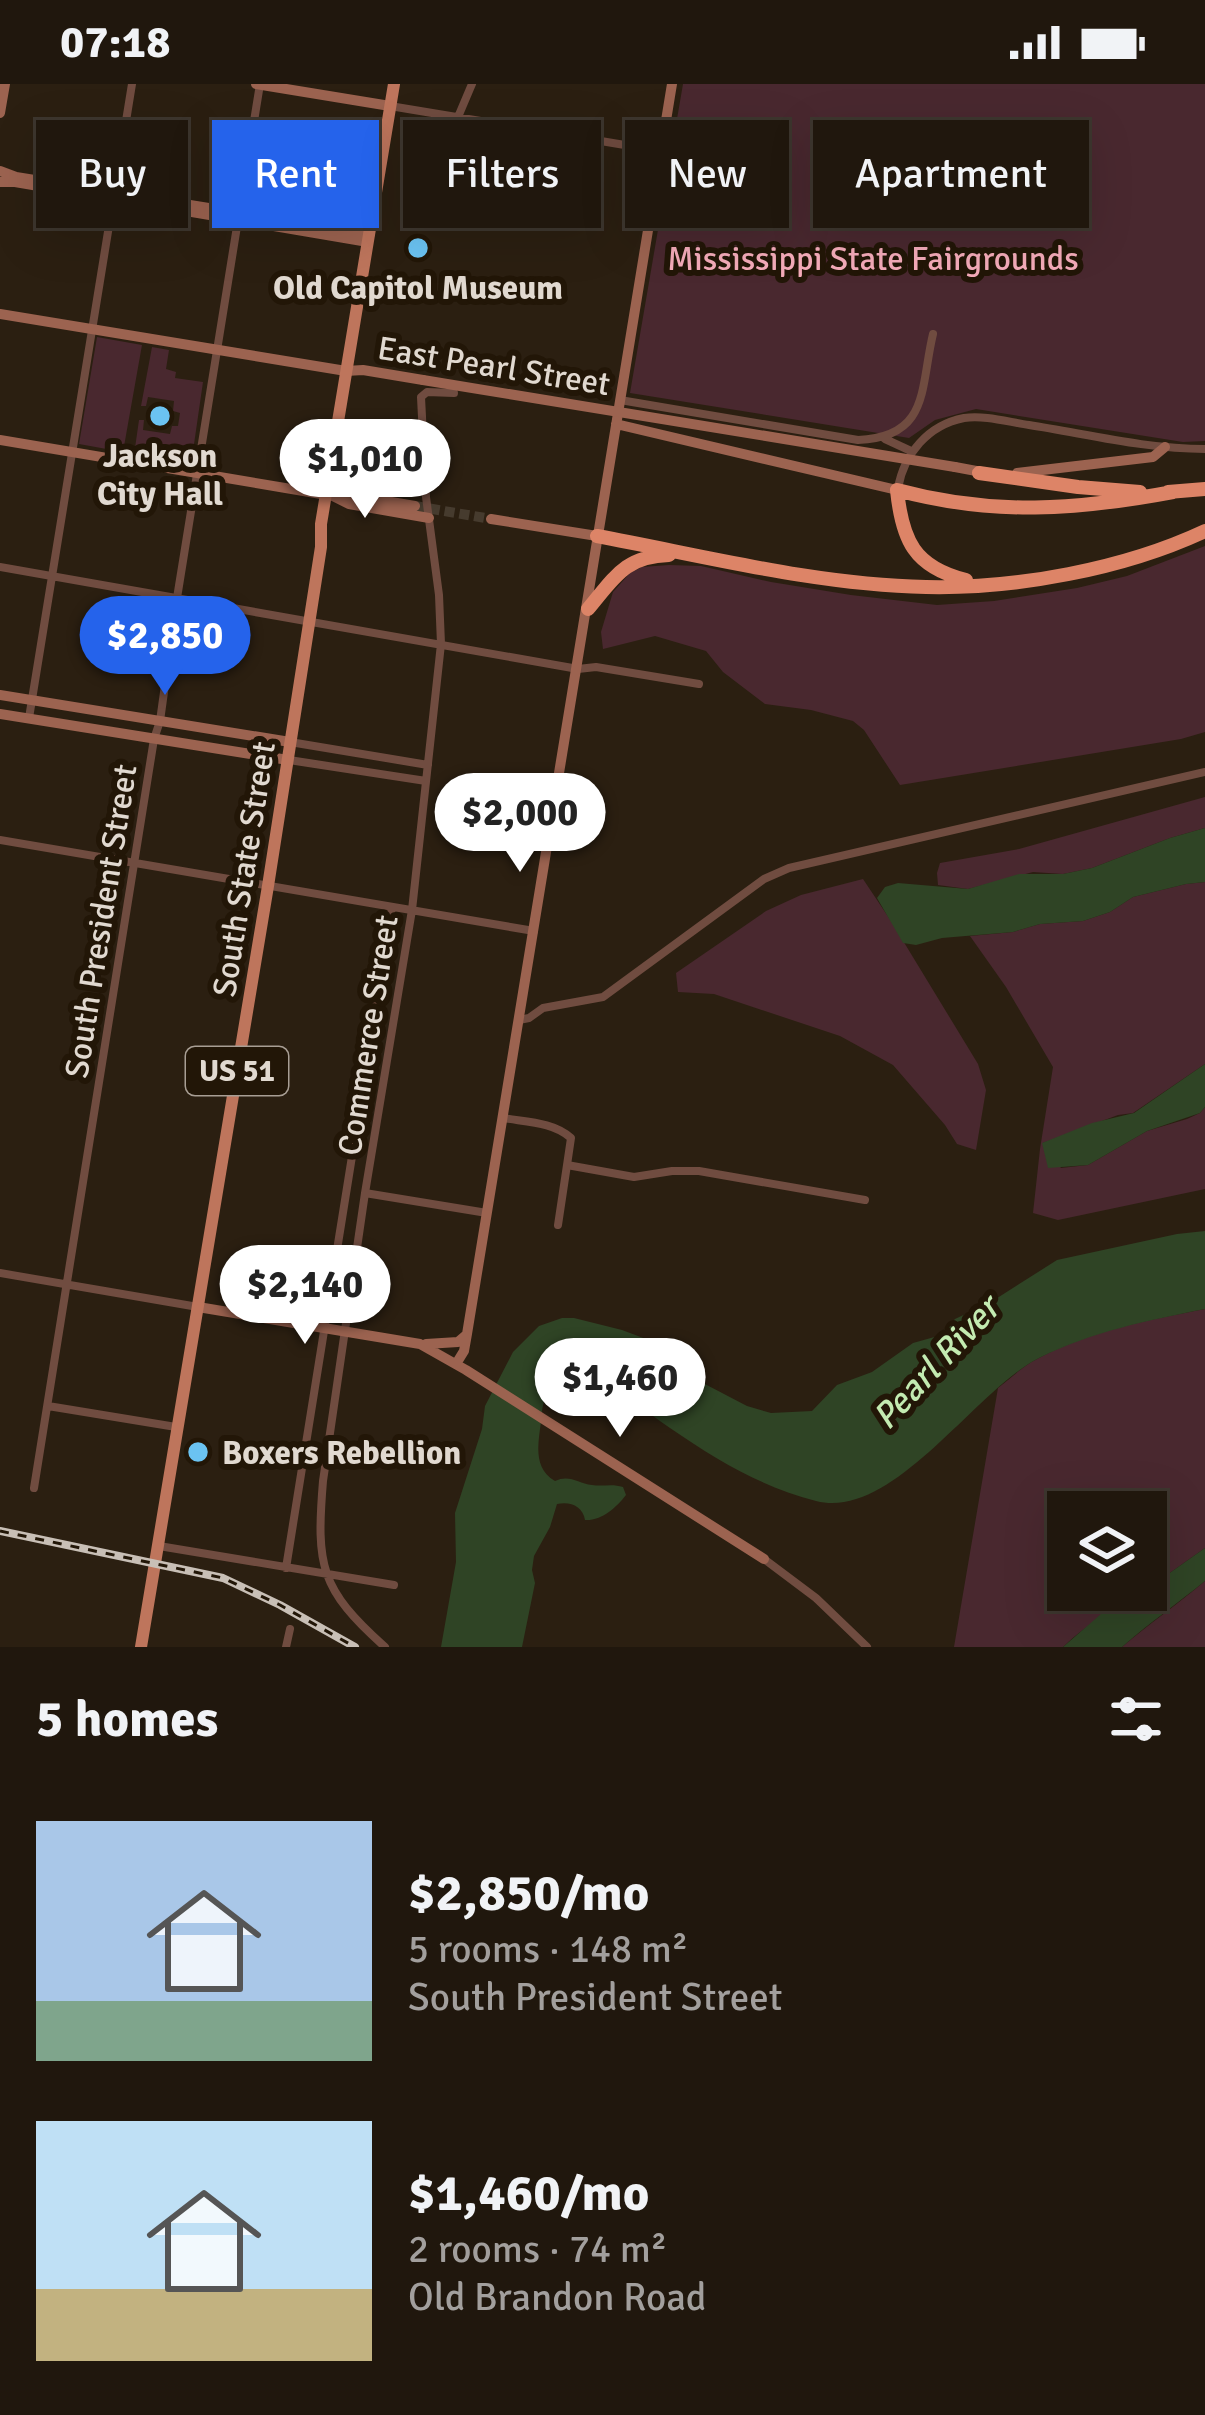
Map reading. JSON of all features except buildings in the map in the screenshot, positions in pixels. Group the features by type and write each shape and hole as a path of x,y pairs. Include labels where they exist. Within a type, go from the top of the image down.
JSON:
{"highway":[{"path":"980,472 1123,492 1173,492"},
{"path":"981,584 946,575 918,556 901,524 897,490 972,506 1030,509 1205,489"},
{"path":"597,536 812,576 930,587 1037,580 1123,562 1205,531"},
{"path":"588,609 616,573 633,561 653,555 692,554"}],"main road":[{"name":"US 51","path":"369,238 394,84"},
{"name":"South State Street","path":"141,1647 268,886 369,238"}],"street":[{"path":"0,113 5,84"},
{"path":"126,120 132,84"},
{"path":"258,84 625,145"},
{"name":"South President Street","path":"253,120 258,84"},
{"path":"458,117 472,84"},
{"path":"666,120 672,84"},
{"path":"0,171 36,180"},
{"path":"0,182 36,185"},
{"path":"28,718 109,228"},
{"name":"South President Street","path":"34,1488 237,228"},
{"path":"310,228 369,238"},
{"path":"461,1367 648,228"},
{"name":"East Pearl Street","path":"0,314 980,472 1029,474 1153,458 1165,447"},
{"path":"884,439 917,412 933,334"},
{"name":"Commerce Street","path":"323,1572 323,1481 412,910 441,644 422,397 427,392 454,393"},
{"path":"620,400 858,440 884,439 911,451"},
{"path":"616,424 897,490 911,451 939,428 964,418 1165,447 1205,448"},
{"path":"0,440 415,506"},
{"path":"330,495 349,505 429,518"},
{"path":"490,519 597,536"},
{"path":"0,567 578,669 596,667 700,683"},
{"path":"0,695 428,765"},
{"path":"0,714 426,781"},
{"path":"519,1020 543,1008 603,997 764,879 789,868 1205,772"},
{"path":"0,840 534,931"},
{"name":"Commerce Street","path":"286,1568 392,907"},
{"path":"503,1118 557,1128 572,1138 558,1225"},
{"path":"567,1165 634,1177 699,1171 865,1200"},
{"path":"365,1193 488,1213"},
{"path":"0,1273 420,1343 458,1342 467,1334"},
{"path":"420,1343 764,1559 816,1598 867,1647"},
{"path":"48,1406 179,1427"},
{"path":"157,1546 394,1585"},
{"path":"323,1572 352,1618 385,1647"},
{"path":"286,1647 290,1629"}],"green space":[{"name":"Mississippi State Fairgrounds","path":"683,84 1205,84 1205,441 1183,442 976,409 935,420 909,438 630,393 658,228 789,228 789,120 677,120"},
{"path":"97,337 142,345 123,452 79,444"},
{"path":"152,347 169,350 166,369 176,372 175,378 203,382 192,458 135,448 139,420 144,420 143,430 170,434 172,426 178,426 180,413 173,411 174,401 148,397 146,406 141,406"},
{"path":"1205,546 1205,732 1181,739 900,785 853,721 765,704 723,672 706,651 655,636 603,649 601,632 613,592 642,567 701,566 771,582 937,605 1077,588 1127,576"},
{"path":"1205,797 1205,828 1092,868 1063,874 1033,872 968,889 938,885 940,863 1019,849"},
{"path":"863,879 978,1064 986,1090 976,1150 957,1144 893,1065 840,1036 714,994 678,992 676,973 766,911 801,895"},
{"path":"1205,882 1205,1064 1133,1113 1043,1143 1061,1168 1088,1165 1147,1131 1187,1119 1205,1107 1205,1189 1058,1220 1033,1213 1053,1067 970,936 1083,921 1133,897"},
{"path":"1205,1309 1205,1548 1167,1575 1167,1491 1047,1491 1047,1611 1111,1611 1063,1647 954,1647 998,1388 1057,1349 1119,1328"},
{"path":"1205,1581 1205,1647 1122,1647 1143,1630"}],"water":[{"path":"1205,828 1205,882 1133,897 1083,921 916,945 903,943 877,898 885,887 898,883 968,889 1019,874 1063,874 1092,868"},
{"path":"1205,1064 1205,1107 1200,1113 1147,1131 1088,1165 1048,1168 1042,1143 1134,1113"},
{"name":"Pearl River","path":"1205,1231 1205,1309 1100,1334 1039,1358 1014,1374 904,1473 874,1492 845,1502 816,1501 758,1480 602,1383 559,1385 548,1394 543,1407 538,1447 543,1469 555,1481 619,1486 626,1495 608,1513 591,1520 585,1520 575,1506 557,1504 534,1556 535,1583 522,1647 441,1647 456,1562 455,1513 485,1406 513,1352 539,1326 574,1318 622,1330 654,1342 701,1382 747,1406 771,1413 812,1411 837,1385 872,1372 913,1343 938,1336 955,1319 1057,1260"},
{"path":"1205,1548 1205,1581 1122,1647 1063,1647 1110,1611 1167,1611 1167,1575"}],"tunnel":[{"path":"415,506 491,519"}],"railway":[{"path":"0,1531 223,1578 355,1647"}],"place":[{"name":"Old Capitol Museum","path":"418,248"},
{"name":"Jackson City Hall","path":"160,416"},
{"name":"Boxers Rebellion","path":"198,1452"}]}
